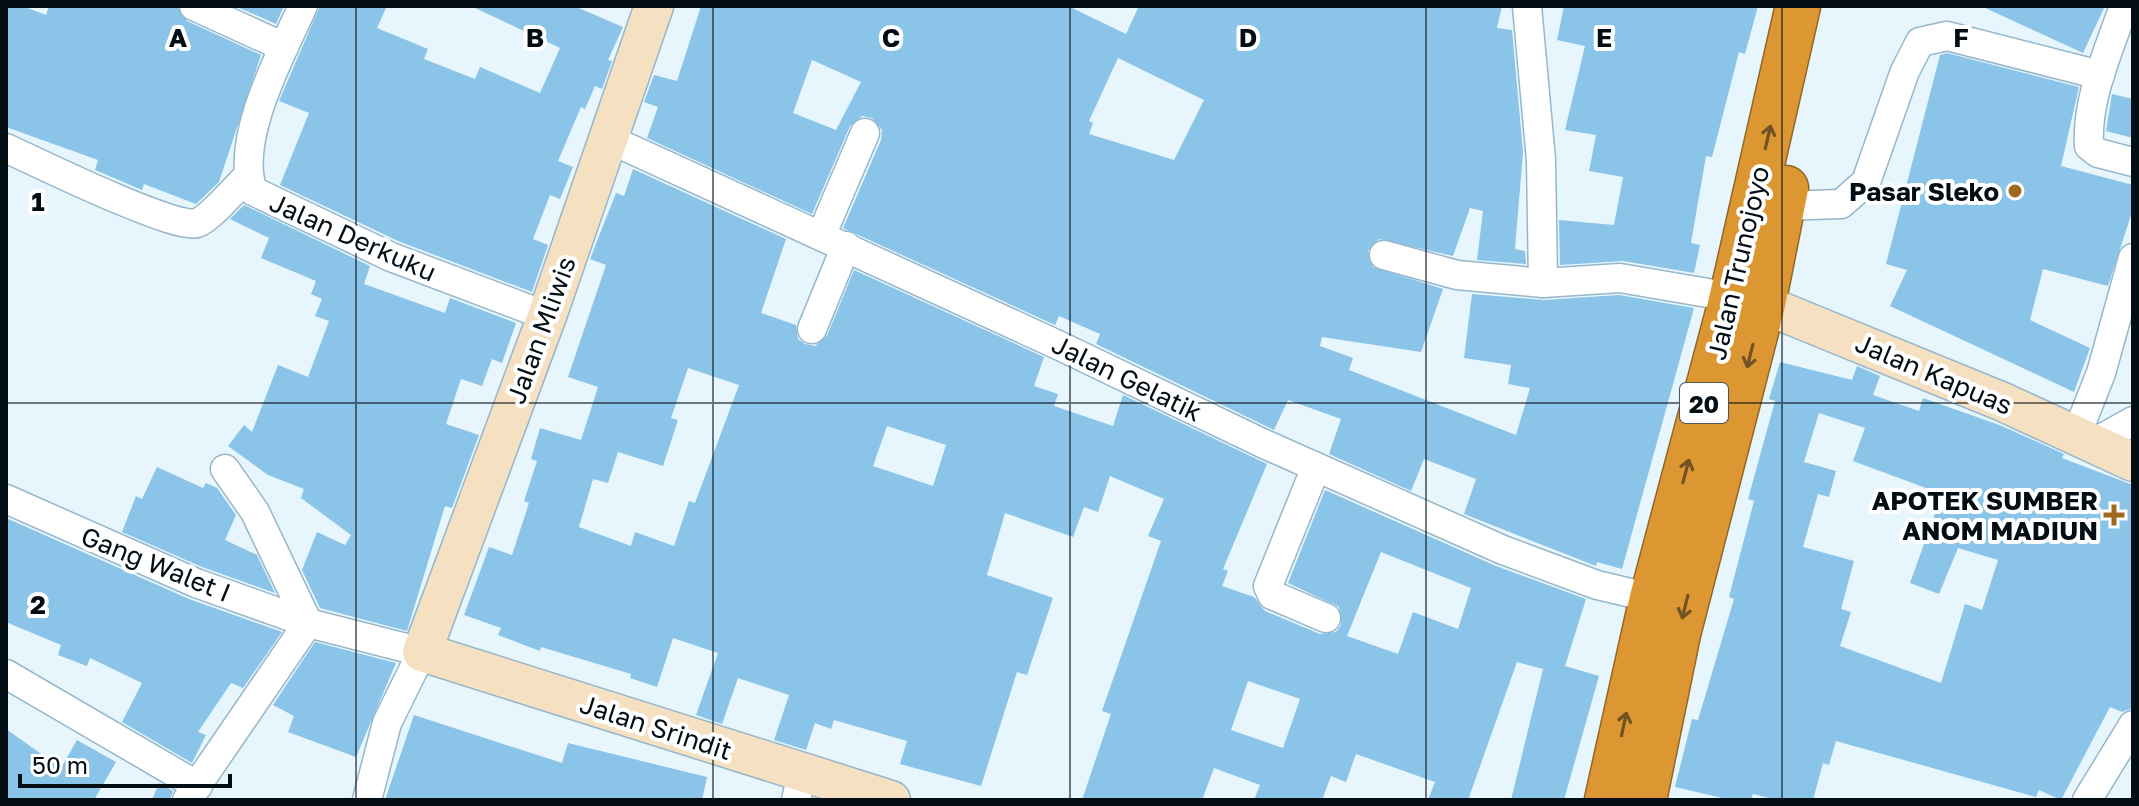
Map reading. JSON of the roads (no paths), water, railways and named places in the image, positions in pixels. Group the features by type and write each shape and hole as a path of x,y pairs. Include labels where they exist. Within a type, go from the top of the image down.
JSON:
{"highway":[{"name":"Jalan Trunojoyo","path":"1644,800 1768,202 1798,6"},
{"name":"Jalan Trunojoyo","path":"1768,202 1827,6"},
{"name":"Jalan Trunojoyo","path":"1607,800 1652,598 1747,300"}],"street":[{"path":"194,6 284,47"},
{"name":"Jalan Derkuku","path":"303,6 259,111 248,151 247,177 253,191 267,201 391,257 547,316"},
{"name":"Jalan Mliwis","path":"422,652 547,316 654,6"},
{"path":"1527,6 1541,160 1543,283"},
{"path":"2124,6 2100,75 2088,130 2089,146 2098,153 2133,162"},
{"path":"1768,202 1841,204 1866,182 1905,71 1920,42 1947,36 2100,75"},
{"path":"812,329 865,133"},
{"name":"Jalan Gelatik","path":"609,139 1316,467 1503,550 1597,585 1652,598"},
{"path":"6,148 119,199 189,224 203,219 247,177"},
{"path":"1384,255 1457,275 1543,283 1620,278 1747,300"},
{"path":"2085,440 2133,258"},
{"name":"Jalan Kapuas","path":"1747,300 2003,402 2133,462"},
{"path":"2085,440 2133,421"},
{"path":"1316,467 1268,586 1272,595 1326,618"},
{"path":"6,674 192,793 308,623 255,512 225,469"},
{"name":"Gang Walet I","path":"6,499 196,583 308,623 422,652"},
{"path":"367,800 387,723 422,652"},
{"name":"Jalan Srindit","path":"422,652 799,787 891,800"},
{"path":"2087,800 2133,725"}],"place":[{"name":"Pasar Sleko","path":"2015,191"},
{"name":"APOTEK SUMBER ANOM MADIUN","path":"2114,515"}]}
